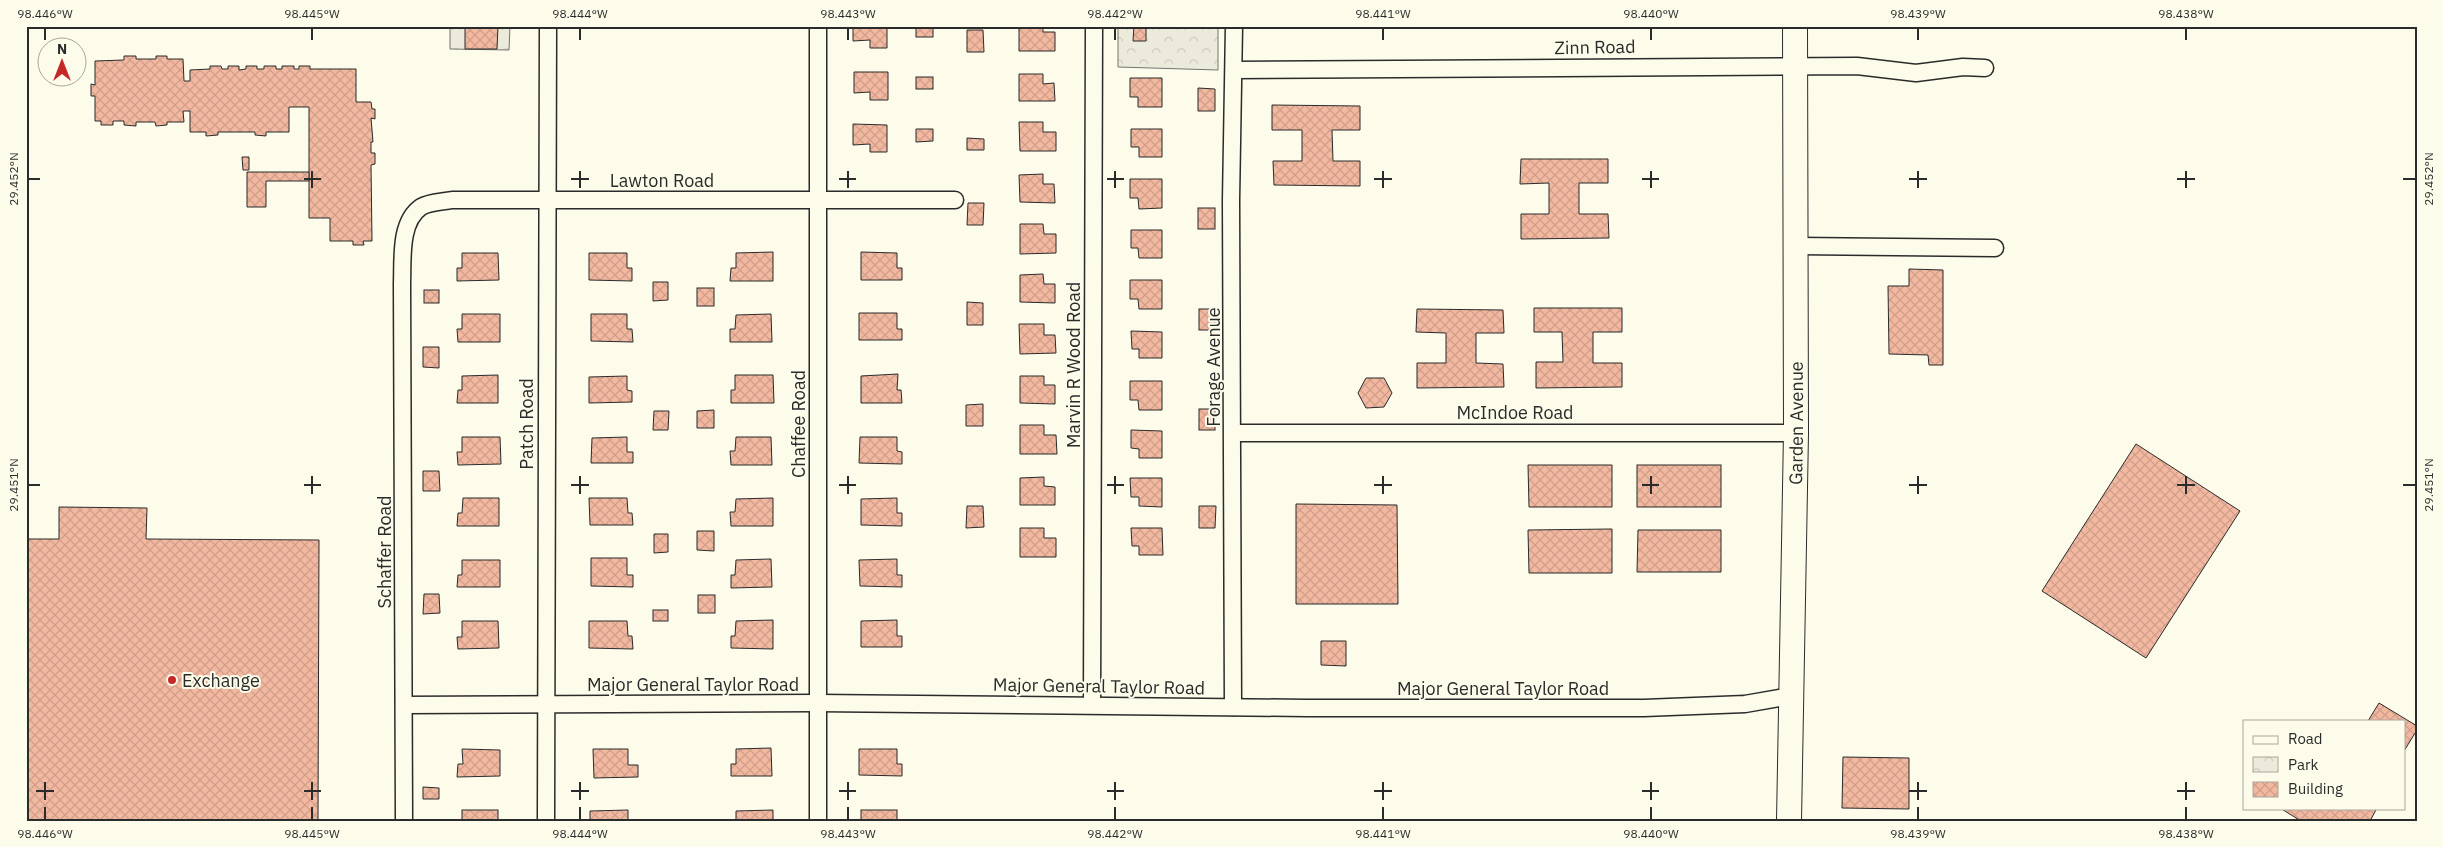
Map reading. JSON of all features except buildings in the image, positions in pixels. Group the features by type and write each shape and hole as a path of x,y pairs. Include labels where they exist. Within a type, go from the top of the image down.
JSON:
{"street":[{"name":"Patch Road","path":"546,821 546,201 548,26"},
{"name":"Chaffee Road","path":"818,26 818,821"},
{"name":"Marvin R Wood Road","path":"1092,705 1094,26"},
{"name":"Forage Avenue","path":"1233,707 1232,200 1234,26"},
{"name":"Garden Avenue","path":"1789,821 1796,433 1796,26"},
{"name":"Zinn Road","path":"1234,70 1796,65 1857,66 1916,74 1963,67 1985,68"},
{"name":"Lawton Road","path":"402,283 406,233 410,219 421,207 452,200 546,201 817,198 955,200"},
{"path":"1796,246 1995,248"},
{"name":"Schaffer Road","path":"402,283 404,821"},
{"name":"McIndoe Road","path":"1233,433 1796,433"},
{"name":"Major General Taylor Road","path":"405,705 818,703 1644,708 1745,704 1791,696"}],"green space":[{"path":"450,26 510,26 509,50 450,49"},
{"path":"1118,26 1218,26 1218,70 1118,67"}],"place":[{"name":"Exchange","path":"172,680"}]}
